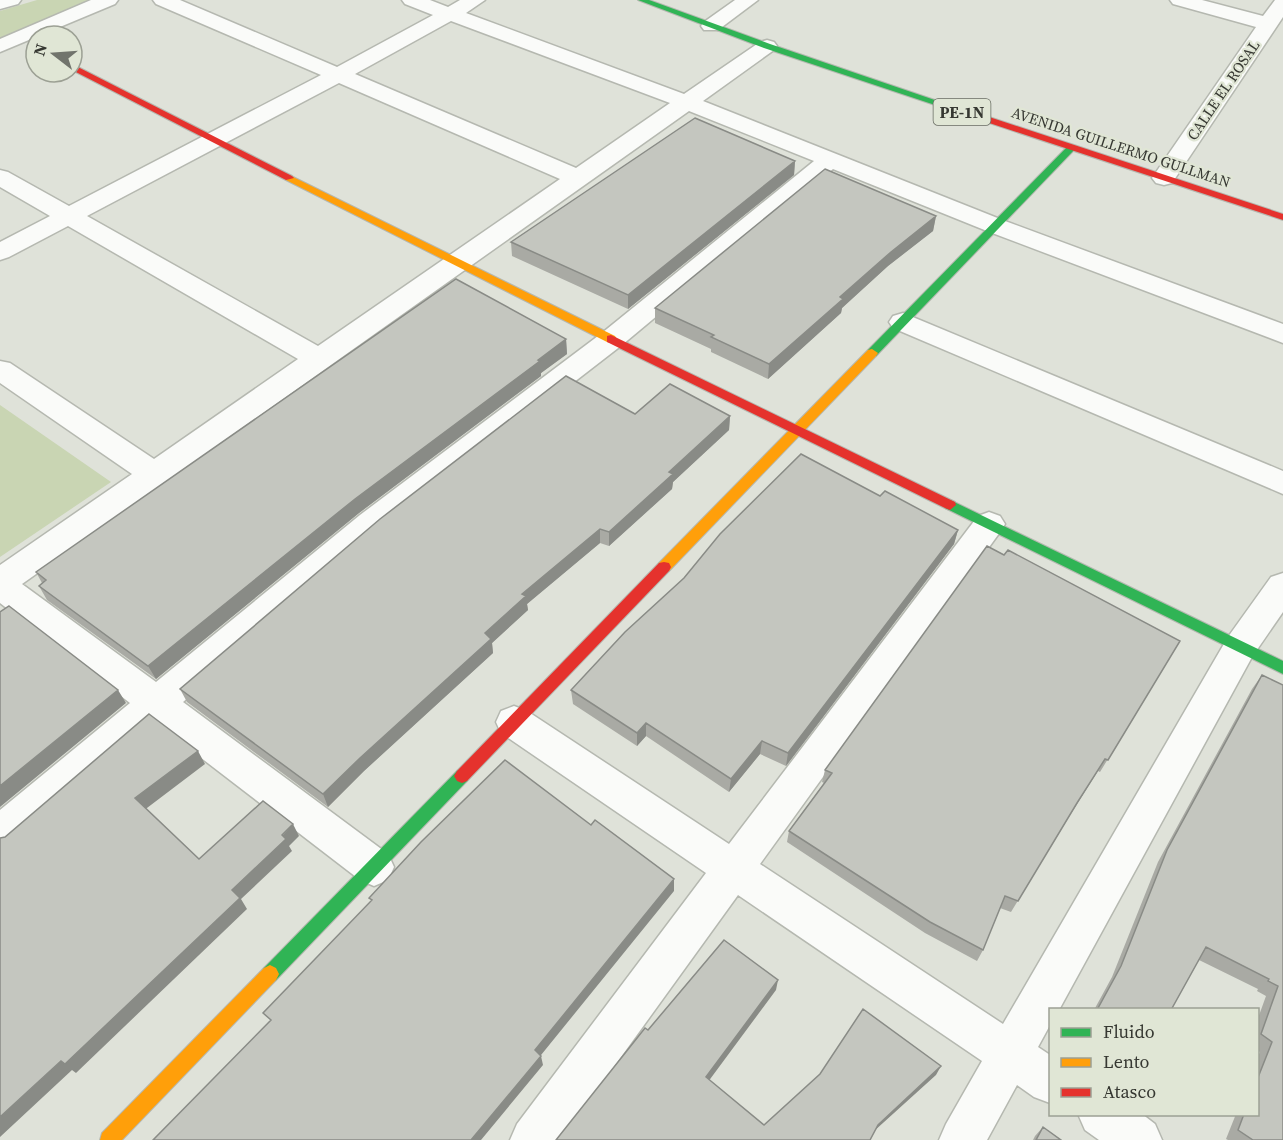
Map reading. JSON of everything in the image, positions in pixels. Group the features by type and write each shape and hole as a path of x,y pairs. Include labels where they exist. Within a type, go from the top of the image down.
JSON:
{"street":[{"path":"0,3 11,0"},
{"path":"18,44 108,0"},
{"path":"163,0 578,178"},
{"path":"412,0 687,102 996,226 1283,334"},
{"path":"0,252 340,74 475,0"},
{"name":"AVENIDA GUILLERMO GULLMAN","path":"642,0 766,46 1283,217"},
{"path":"711,26 747,0"},
{"path":"1180,0 1266,36"},
{"name":"CALLE EL ROSAL","path":"1164,178 1266,36 1283,2"},
{"path":"374,867 0,583 766,46"},
{"path":"84,73 456,263 1283,668"},
{"path":"109,1140 1071,148"},
{"path":"0,834 371,523 612,339 830,160"},
{"path":"0,177 320,359"},
{"path":"903,322 1283,483"},
{"path":"0,370 154,474"},
{"path":"533,1140 989,524"},
{"path":"962,1140 1240,647 1283,586"},
{"path":"514,722 1049,1080"},
{"path":"1104,1116 1139,1140"}],"green space":[{"path":"37,0 92,0 35,24 24,24 24,29 0,39 0,11"},
{"path":"0,405 111,482 0,557"}],"building":[{"path":"695,118 795,161 628,295 511,242"},
{"path":"825,169 936,216 840,297 843,299 769,364 655,308"},
{"path":"456,279 566,339 538,360 540,361 355,499 148,666 39,586 46,580 36,572"},
{"path":"566,376 635,414 670,384 730,416 669,472 673,474 609,532 600,529 522,594 526,596 485,633 491,639 323,794 180,689 380,519"},
{"path":"801,454 880,496 885,491 958,530 788,753 762,741 731,779 646,723 637,733 571,690 625,632 684,578 720,534"},
{"path":"987,546 1004,555 1008,550 1180,641 1108,760 1105,759 1018,901 1005,896 983,950 930,922 789,831 832,773 825,770"},
{"path":"9,606 118,690 0,786 0,612"},
{"path":"1262,675 1283,685 1283,1140 1253,1140 1238,1130 1243,1116 1259,1116 1259,1075 1272,1042 1261,1034 1278,986 1268,981 1269,979 1206,947 1172,1008 1098,1008 1121,966 1167,850"},
{"path":"149,714 198,751 135,798 199,859 263,801 293,824 282,835 286,839 232,890 240,898 65,1064 61,1061 0,1117 0,838 5,837"},
{"path":"505,760 591,825 595,820 674,879 535,1050 541,1056 471,1140 153,1140 271,1020 263,1013 372,900 369,898 421,842"},
{"path":"724,940 778,980 706,1077 764,1125 820,1074 863,1009 941,1066 878,1125 870,1140 556,1140 645,1028 648,1030"},
{"path":"1043,1127 1061,1140 1036,1140"}],"traffic: fast":[{"path":"642,0 767,46 965,112"},
{"path":"872,353 1071,148"},
{"path":"950,505 1283,668"},
{"path":"270,974 462,776"}],"traffic: slow":[{"path":"289,178 611,339"},
{"path":"664,567 872,353"},
{"path":"109,1140 270,974"}],"traffic: jam":[{"path":"84,73 289,178"},
{"path":"965,112 1283,217"},
{"path":"611,339 950,505"},
{"path":"462,776 664,567"}]}
